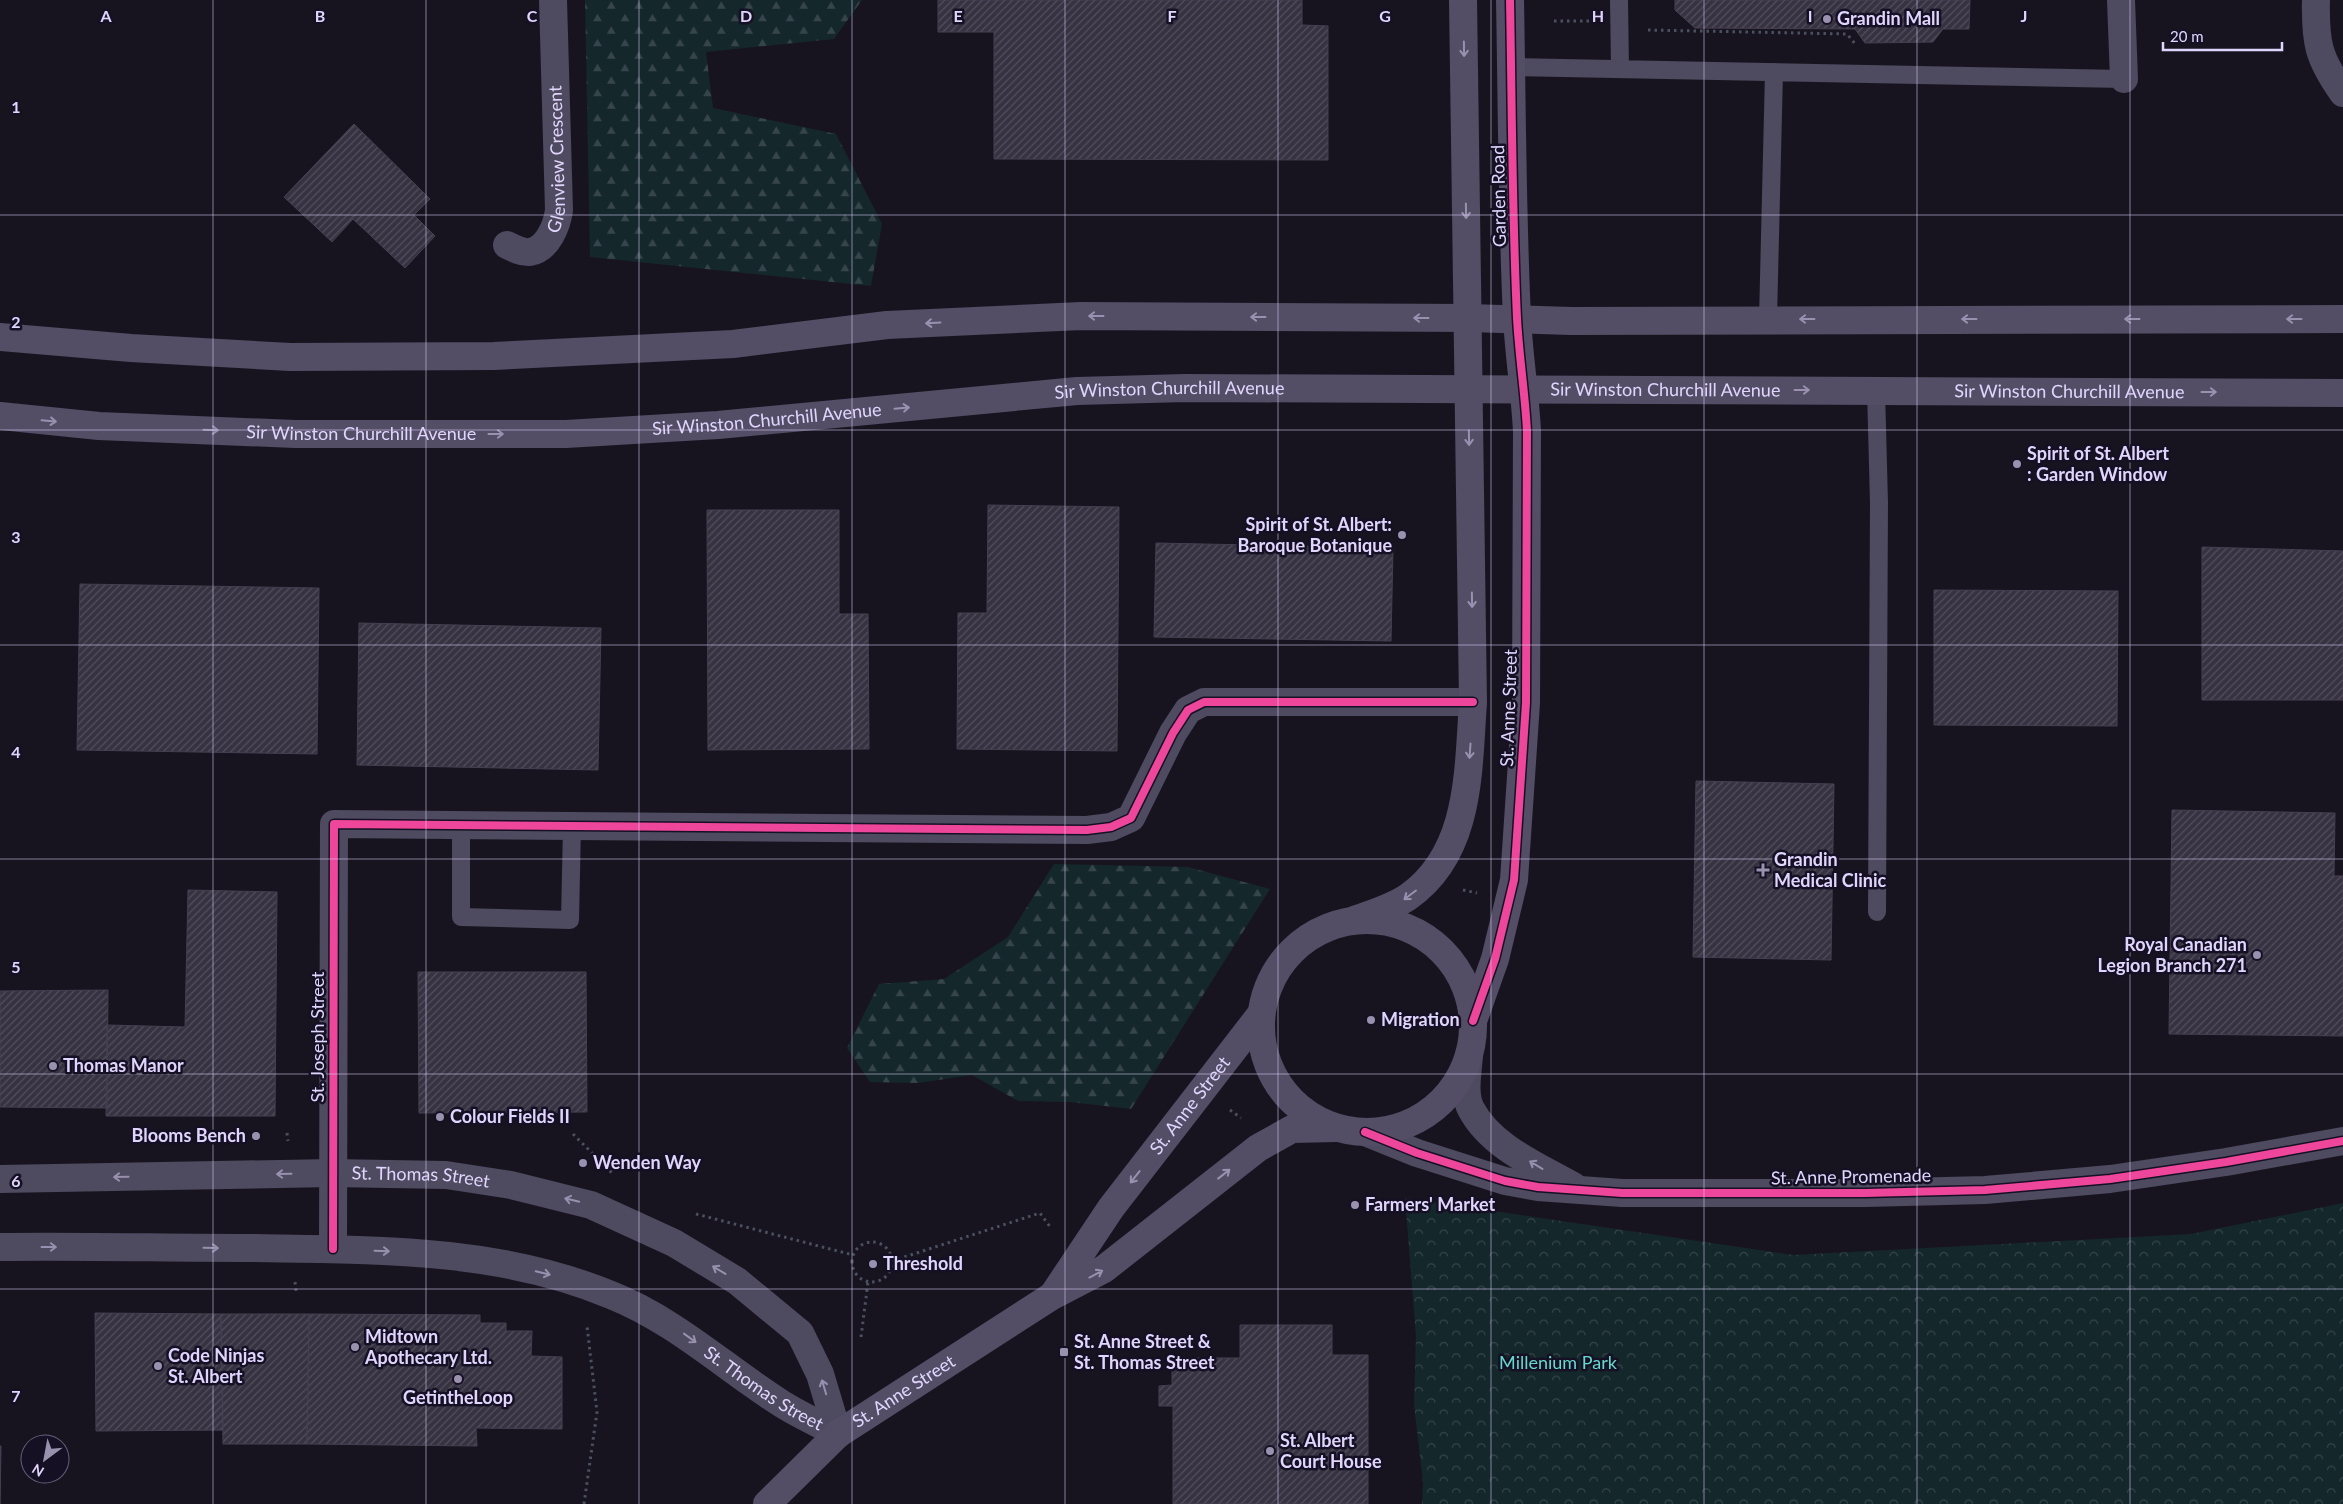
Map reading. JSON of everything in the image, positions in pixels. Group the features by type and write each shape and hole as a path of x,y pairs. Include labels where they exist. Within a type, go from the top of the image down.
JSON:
{"main road":[{"name":"Garden Road","path":"1463,0 1466,260 1469,318"},
{"name":"Garden Road","path":"1510,0 1517,320 1525,390"},
{"path":"0,337 131,348 290,356 494,356 733,344 887,326 1080,316 1469,318 1517,320 2343,319"},
{"name":"St. Anne Street","path":"1352,921 1408,898 1437,872 1457,831 1466,795 1473,702 1469,318"},
{"name":"Sir Winston Churchill Avenue","path":"0,416 99,426 295,434 566,434 718,426 1078,391 1186,388 2343,392"},
{"name":"St. Anne Street","path":"1473,1022 1495,958 1514,880 1526,703 1525,390"},
{"path":"1352,921 1381,921 1415,932 1432,942 1447,956 1465,986 1473,1022 1469,1055 1463,1072 1453,1089 1430,1112 1401,1127 1365,1132 1336,1128 1316,1120 1298,1107 1278,1085 1269,1069 1264,1051 1261,1014 1270,982 1292,952 1318,932 1352,921"},
{"name":"St. Anne Street","path":"1052,1296 1111,1208 1261,1014"},
{"name":"St. Anne Street","path":"767,1504 838,1434 1052,1296 1104,1269 1258,1148 1292,1129 1336,1128"}],"street":[{"name":"Glenview Crescent","path":"507,245 529,252 538,249 554,230 560,210 553,0"},
{"path":"2121,0 2124,79"},
{"path":"2316,0 2315,28 2319,49 2327,71 2343,92"},
{"path":"461,825 1077,830 1111,827 1131,818 1173,734 1188,710 1204,702 1473,702"},
{"name":"St. Joseph Street","path":"333,1249 334,824 461,825"},
{"name":"St. Anne Promenade","path":"1469,1055 1467,1088 1471,1108 1485,1128 1508,1148 1578,1190"},
{"name":"St. Anne Promenade","path":"1365,1132 1417,1153 1505,1181 1538,1187 1622,1193 1760,1194 1985,1190 2110,1179 2226,1162 2343,1141"},
{"name":"St. Thomas Street","path":"0,1179 332,1173 446,1176 511,1185 591,1205 674,1242 737,1281 800,1333 820,1374 838,1434"},
{"name":"St. Thomas Street","path":"0,1247 333,1249 422,1253 497,1261 562,1277 612,1295 675,1327 780,1403 838,1434"}],"lane":[{"path":"1619,0 1620,68"},
{"path":"1511,67 2124,79"},
{"path":"1768,319 1774,72"},
{"path":"1876,390 1879,503 1877,912"},
{"path":"461,825 461,917 570,920 572,826"}],"path":[{"path":"1554,21 1594,21 1648,30 1847,34 1857,45 1865,45"},
{"path":"1460,889 1484,895"},
{"path":"1224,1105 1243,1120"},
{"path":"572,1134 618,1180"},
{"path":"686,1211 853,1254"},
{"path":"892,1261 1040,1213 1052,1228"},
{"path":"875,1242 887,1248 892,1261 889,1272 885,1277 874,1282 863,1280 854,1272 852,1266 853,1254 862,1245 875,1242"},
{"path":"861,1337 868,1282"},
{"path":"584,1504 597,1412 587,1326"}],"green space":[{"path":"585,0 862,0 834,39 706,52 713,108 836,134 882,224 871,286 590,257"},
{"path":"1054,864 1188,867 1270,889 1131,1109 1070,1102 1018,1101 972,1075 918,1083 870,1082 847,1048 879,984 944,979 1008,937"},
{"name":"Millenium Park","path":"1405,1198 1794,1255 2191,1234 2343,1203 2343,1504 1422,1504 1423,1483 1414,1404 1416,1336"}],"building":[{"path":"938,0 1302,0 1302,25 1328,26 1328,160 994,159 994,32 938,32"},
{"name":"Grandin Mall","path":"1675,0 1970,0 1969,29 1943,29 1933,42 1865,43 1855,29 1695,28 1675,10"},
{"path":"354,124 430,199 414,215 435,236 405,268 353,219 332,242 284,197"},
{"path":"988,505 1119,507 1117,751 957,749 958,613 987,613"},
{"path":"707,510 839,510 839,614 868,614 869,749 708,750"},
{"path":"1156,543 1393,548 1391,641 1154,637"},
{"path":"2202,547 2343,551 2343,700 2202,700"},
{"path":"80,584 319,588 317,754 77,750"},
{"path":"1934,590 2118,591 2117,726 1934,725"},
{"path":"359,623 601,628 598,770 357,765"},
{"name":"Grandin Medical Clinic","path":"1696,781 1834,784 1831,960 1693,957"},
{"name":"Royal Canadian Legion Branch 271","path":"2172,810 2335,813 2334,876 2343,876 2343,1036 2169,1034"},
{"path":"188,890 277,892 275,1116 106,1116 107,1025 185,1027"},
{"path":"418,972 586,972 587,1112 419,1113"},
{"name":"Thomas Manor","path":"108,990 107,1108 0,1107 0,991"},
{"path":"95,1313 221,1314 223,1430 96,1431"},
{"path":"221,1314 309,1314 307,1444 223,1444"},
{"path":"309,1314 480,1315 480,1323 506,1323 506,1331 532,1331 531,1356 562,1357 562,1429 476,1428 477,1446 307,1444"},
{"name":"St. Albert Court House","path":"1240,1325 1332,1325 1332,1355 1368,1355 1368,1504 1173,1504 1173,1406 1159,1406 1159,1386 1172,1385 1172,1358 1240,1358"},
{"path":"0,1446 1,1446 0,1504"}],"cycle path":[{"path":"1473,1021 1495,959 1514,880 1526,703 1527,431 1515,278 1510,0"},
{"path":"333,1249 334,824 1087,830 1111,827 1131,818 1173,733 1188,710 1204,702 1473,702"},
{"path":"1365,1132 1417,1153 1505,1181 1538,1187 1622,1193 1865,1193 1985,1190 2110,1179 2226,1162 2343,1141"}],"place":[{"name":"Grandin Mall","path":"1827,19"},
{"name":"Spirit of St. Albert : Garden Window","path":"2017,464"},
{"name":"Spirit of St. Albert: Baroque Botanique","path":"1402,535"},
{"name":"Grandin Medical Clinic","path":"1763,870"},
{"name":"Royal Canadian Legion Branch 271","path":"2257,955"},
{"name":"Migration","path":"1371,1020"},
{"name":"Thomas Manor","path":"53,1066"},
{"name":"Colour Fields II","path":"440,1117"},
{"name":"Blooms Bench","path":"256,1136"},
{"name":"Wenden Way","path":"583,1163"},
{"name":"Farmers' Market","path":"1355,1205"},
{"name":"Threshold","path":"873,1264"},
{"name":"Midtown Apothecary Ltd.","path":"355,1347"},
{"name":"St. Anne Street & St. Thomas Street","path":"1064,1352"},
{"name":"Code Ninjas St. Albert","path":"158,1366"},
{"name":"GetintheLoop","path":"458,1379"},
{"name":"St. Albert Court House","path":"1270,1451"}]}
